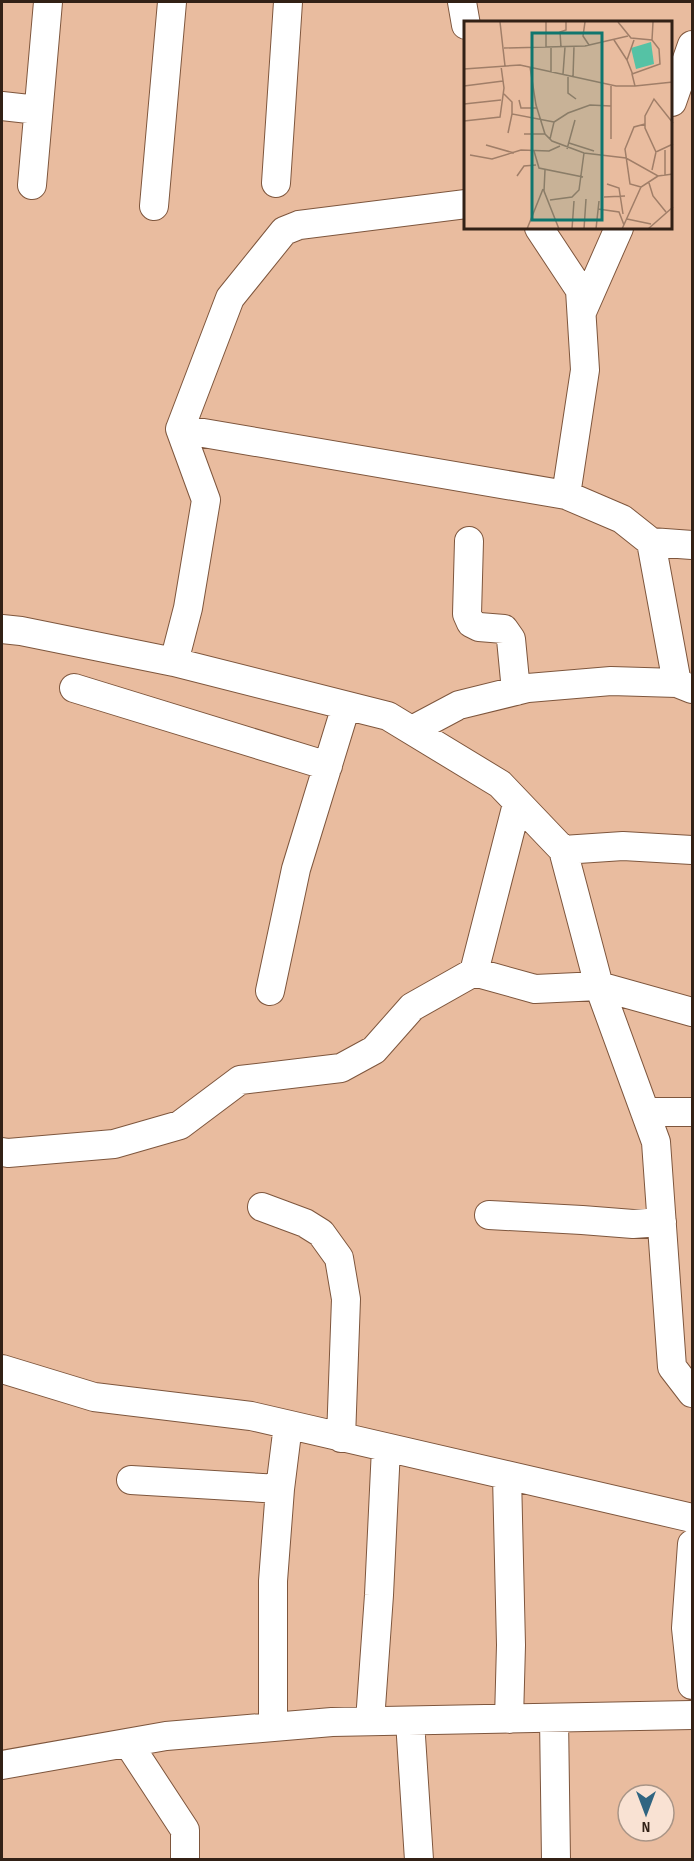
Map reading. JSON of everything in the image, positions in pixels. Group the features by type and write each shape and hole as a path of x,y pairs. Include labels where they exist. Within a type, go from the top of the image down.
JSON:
{"street":[{"path":"32,185 48,2"},
{"path":"154,206 172,2"},
{"path":"276,183 288,2"},
{"path":"462,2 465,21"},
{"path":"673,99 693,45"},
{"path":"2,106 38,110"},
{"path":"174,662 188,608 207,500 180,429 230,298 284,231 299,225 464,204"},
{"path":"540,230 580,291 585,370 566,495"},
{"path":"582,312 618,230"},
{"path":"180,429 566,495 622,519 651,542 693,545"},
{"path":"469,541 467,614 471,623 479,627 504,629 511,639 516,691"},
{"path":"412,730 459,705 528,688 611,681 685,686 651,542"},
{"path":"2,630 21,631 174,662 388,716 500,784 563,850 599,986 656,1142 672,1367 693,1393"},
{"path":"74,688 328,766"},
{"path":"270,991 296,869 346,706"},
{"path":"474,972 517,804"},
{"path":"563,850 623,846 693,850"},
{"path":"2,1152 8,1154 114,1144 180,1125 240,1080 341,1068 374,1050 412,1007 474,972 535,989 599,986 693,1012"},
{"path":"645,1112 693,1112"},
{"path":"262,1207 305,1223 321,1233 339,1258 346,1299 341,1438"},
{"path":"489,1215 633,1224 662,1222"},
{"path":"2,1369 94,1397 251,1416 693,1518"},
{"path":"273,1727 273,1581 280,1489 288,1425"},
{"path":"370,1721 386,1448"},
{"path":"507,1476 511,1645 509,1719"},
{"path":"131,1480 280,1489"},
{"path":"693,1544 686,1628 693,1685"},
{"path":"2,1765 166,1736 273,1727 370,1721 693,1715"},
{"path":"554,1718 556,1860"},
{"path":"410,1721 419,1860"},
{"path":"128,1743 185,1830 185,1860"}]}
